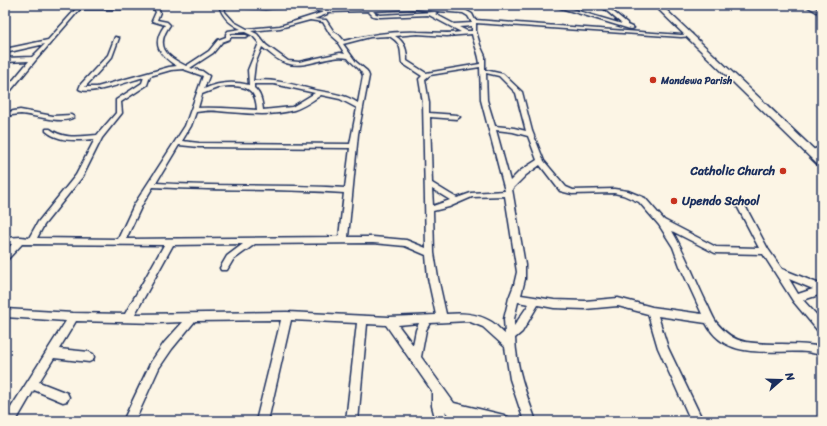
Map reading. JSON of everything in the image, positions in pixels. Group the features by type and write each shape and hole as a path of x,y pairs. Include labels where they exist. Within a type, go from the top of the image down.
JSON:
{"main road":[{"path":"657,5 822,163"}],"street":[{"path":"53,5 88,9 157,7 158,12 154,21 168,25 160,41 164,53 172,61 206,76 188,126 138,204 121,241"},
{"path":"334,11 311,10 292,6 270,8 222,5 223,12 232,23 246,32 256,35 260,41 286,62 293,64 304,63 340,55 351,57"},
{"path":"270,8 275,5"},
{"path":"395,5 404,8"},
{"path":"552,5 651,33"},
{"path":"602,5 621,22 636,30"},
{"path":"808,5 822,14"},
{"path":"369,7 375,15 380,16 431,14 462,9"},
{"path":"117,38 110,56 83,85 82,89 97,89 171,68 185,67 207,55 220,41 228,38 228,34 230,32 246,32 272,28 308,20 321,13 369,7 462,9 474,22 474,32 477,46 482,56 484,100 509,191 522,276 514,298 509,320 509,340 512,366 530,421"},
{"path":"5,94 32,59 79,8"},
{"path":"431,14 467,34"},
{"path":"308,20 324,21 332,33 342,42 340,45 366,74 354,146 343,240"},
{"path":"452,26 474,22 690,36"},
{"path":"342,42 363,37 422,34 447,35 467,34 474,32"},
{"path":"390,35 401,43 405,51 404,62 425,75 482,68 501,75 519,92 531,135 541,161 559,186 565,190 576,192 614,191 625,193 642,200 663,223 677,247 684,266 709,319 725,338 731,342 744,346 760,348 807,348 822,351"},
{"path":"5,51 50,41"},
{"path":"260,41 250,70 251,83 260,102 260,112"},
{"path":"5,60 32,59"},
{"path":"425,75 422,81 426,103 430,253 442,318"},
{"path":"32,240 41,224 78,176 99,137 120,112 118,101 145,84 147,76"},
{"path":"251,83 264,81 276,82 342,97 360,107"},
{"path":"200,93 214,87 238,84 247,86 254,91"},
{"path":"194,110 217,109 260,112 291,109 320,93"},
{"path":"5,113 20,112 55,118 71,117"},
{"path":"426,116 457,117"},
{"path":"492,128 514,130 531,135"},
{"path":"48,130 51,133 64,138 99,137"},
{"path":"178,143 199,145 354,146"},
{"path":"811,152 822,148"},
{"path":"429,209 446,206 456,200 471,195 493,195 509,191 523,173 541,161"},
{"path":"429,184 456,200"},
{"path":"150,185 185,187 309,188 348,192"},
{"path":"740,204 765,251 796,298 822,328"},
{"path":"663,223 716,250 765,251"},
{"path":"5,257 22,240"},
{"path":"5,241 394,241 416,246 430,253"},
{"path":"224,268 230,258 253,241"},
{"path":"128,318 170,242"},
{"path":"779,271 822,290"},
{"path":"796,298 822,290"},
{"path":"514,298 535,302 571,305 618,302 652,311 709,319"},
{"path":"509,340 518,329 535,302"},
{"path":"652,311 663,348 697,421"},
{"path":"5,313 73,317 128,318 287,316 389,321 468,317 487,324 509,340"},
{"path":"262,421 287,316"},
{"path":"9,421 73,317"},
{"path":"129,421 159,359 193,317"},
{"path":"352,421 362,319"},
{"path":"416,358 420,335 427,319"},
{"path":"389,321 405,341 460,421"},
{"path":"50,353 89,357"},
{"path":"31,384 63,397"},
{"path":"438,391 438,406 442,421"},
{"path":"450,407 504,421"}],"place":[{"name":"Mandewa Parish","path":"653,80"},
{"name":"Catholic Church","path":"783,171"},
{"name":"Upendo School","path":"674,201"}]}
